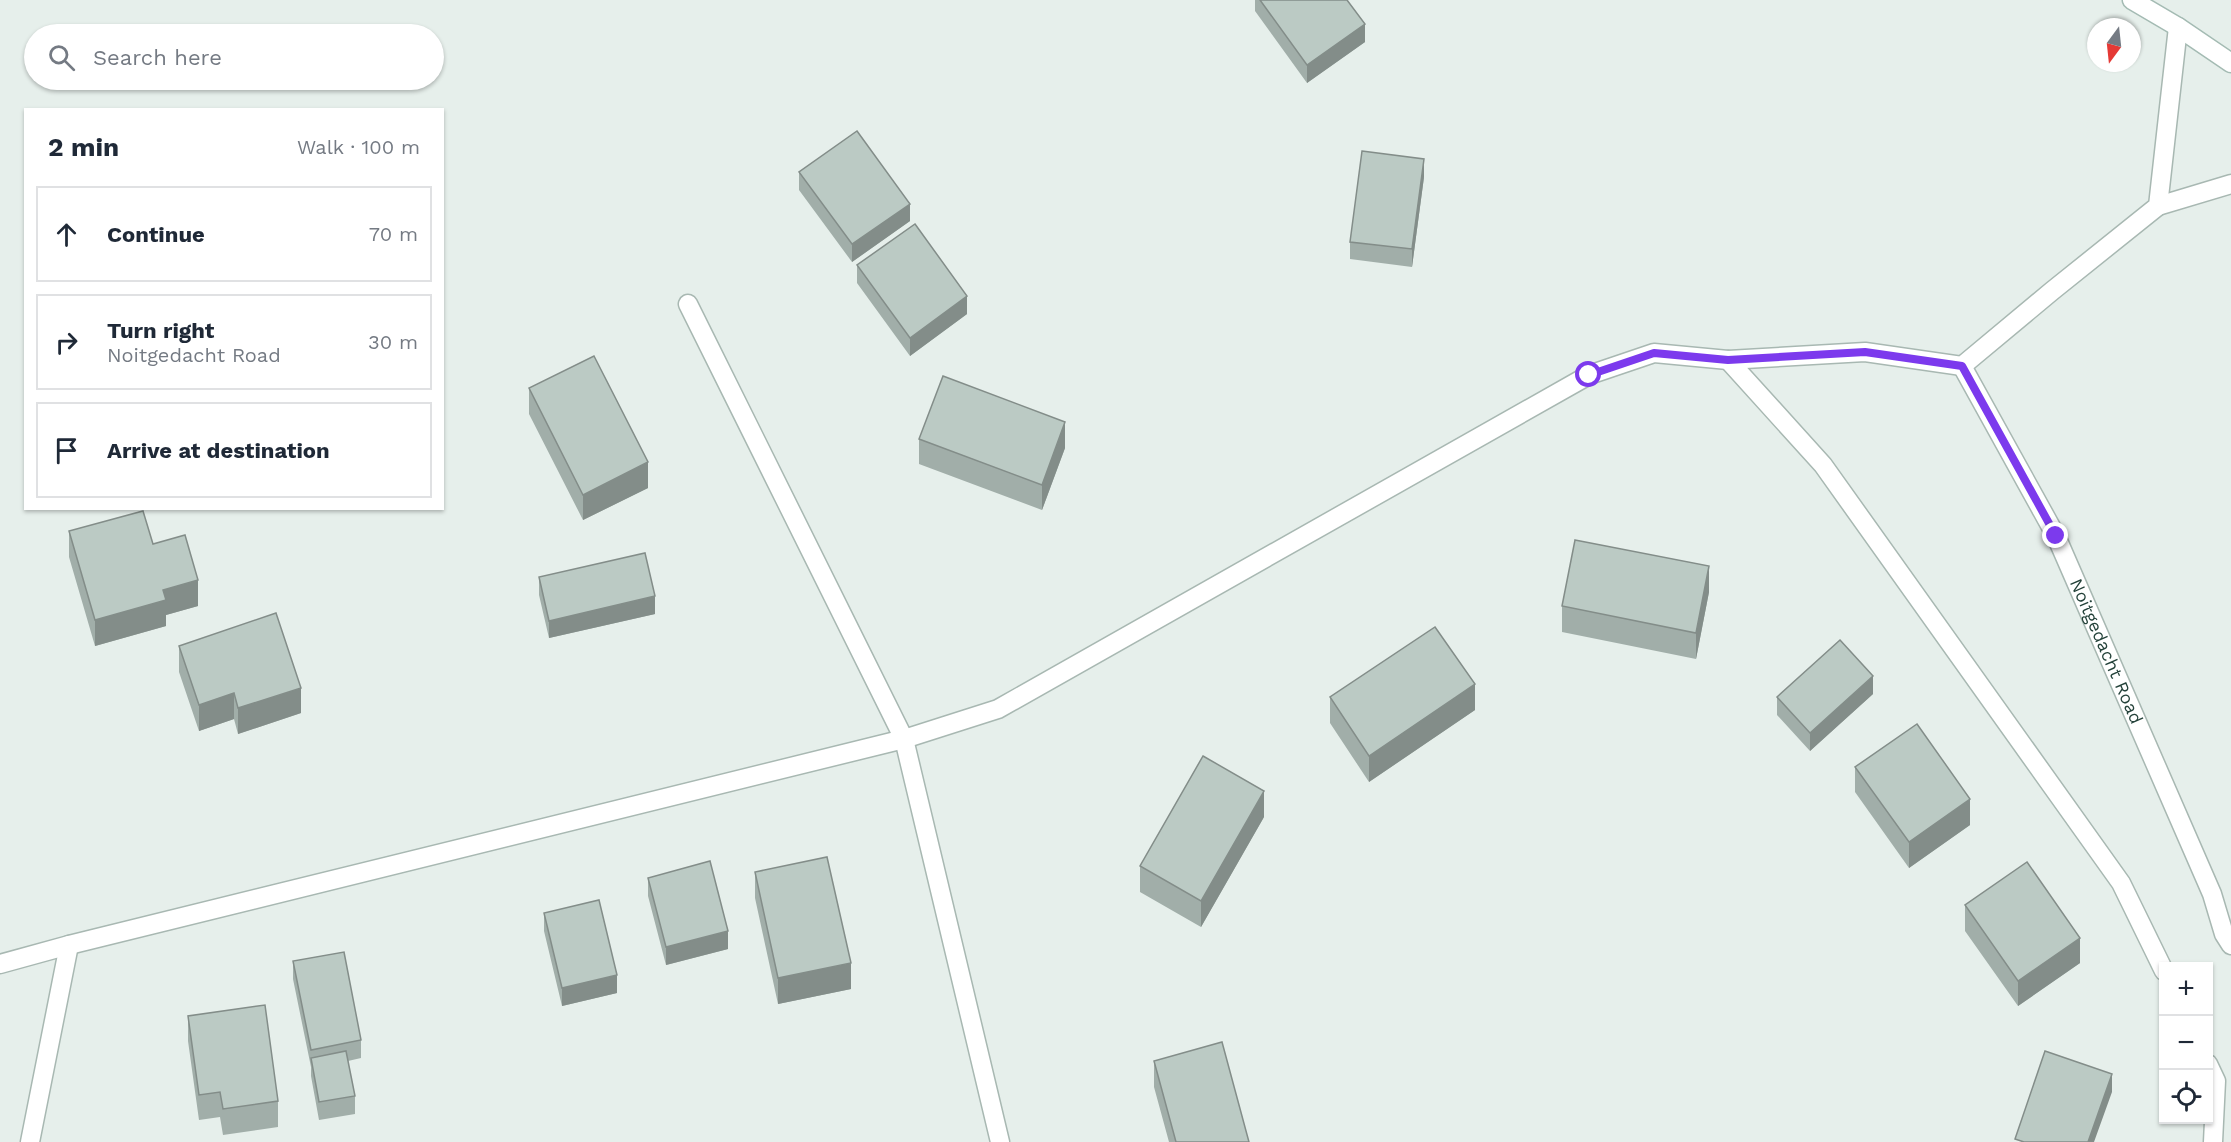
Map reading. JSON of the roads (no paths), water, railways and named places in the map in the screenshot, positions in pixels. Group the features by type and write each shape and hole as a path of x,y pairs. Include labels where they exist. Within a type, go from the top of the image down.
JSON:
{"street":[{"path":"2132,0 2178,27 2231,63"},
{"path":"2158,206 2178,27"},
{"path":"0,964 904,739 998,709 1589,375 1654,353 1728,360 1865,352 1962,366 2158,206 2231,183"},
{"path":"688,304 904,739 1000,1142"},
{"path":"1728,360 1823,465 1837,484 2121,883 2159,963"},
{"name":"Noitgedacht Road","path":"1962,366 2056,536 2212,894 2224,934 2231,945"},
{"path":"30,1142 69,945"},
{"path":"2211,1070 2217,1081 2213,1142"}]}
